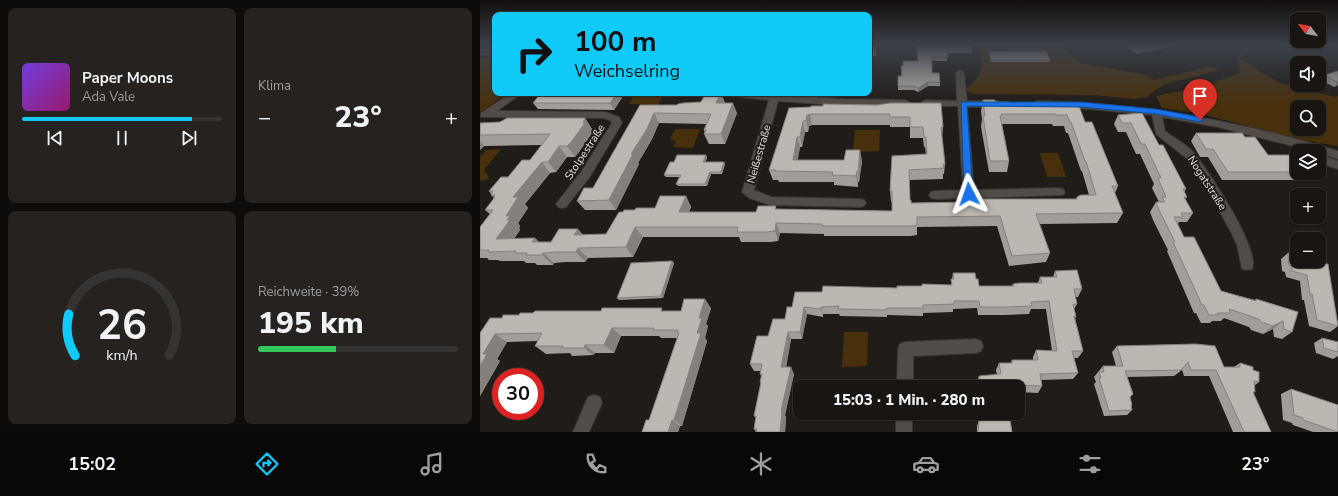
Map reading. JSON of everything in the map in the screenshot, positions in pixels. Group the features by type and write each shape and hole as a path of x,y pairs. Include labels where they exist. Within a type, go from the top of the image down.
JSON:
{"street":[{"path":"960,73 969,194"},
{"path":"483,116 513,96"},
{"path":"753,96 810,102 1011,104"},
{"name":"Neißestraße","path":"774,99 748,192 754,196 770,201 860,203"},
{"path":"1026,104 1081,104 1156,112 1230,126 1290,146"},
{"name":"Nogatstraße","path":"1156,112 1162,136 1189,154 1204,175 1238,234 1243,245 1247,265"},
{"name":"Stolpestraße","path":"483,116 605,115 615,119 617,124 594,161 577,188 562,204"},
{"path":"1230,126 1290,148"},
{"path":"1326,155 1338,154"},
{"path":"1326,159 1338,165"},
{"path":"1326,160 1338,170"},
{"path":"935,195 1059,192"},
{"path":"905,380 905,349 976,346"},
{"path":"581,432 594,403"},
{"path":"904,420 904,432"}],"shaded area":[{"path":"480,65 492,65 492,96 504,96 480,112"},
{"path":"981,65 1092,65 1143,74 1154,80 1211,66 1220,70 1165,84 1147,97 1135,99 1094,95 974,94 968,92 967,88 977,78"},
{"path":"1239,65 1251,65 1279,83 1290,86 1290,92 1315,92 1335,97 1338,96 1338,146 1297,139 1198,113 1162,108 1156,96 1203,86 1240,73"},
{"path":"633,96 662,96 658,105 629,104"},
{"path":"675,129 700,129 693,148 673,147 676,142 670,139"},
{"path":"855,130 880,130 879,151 853,152"},
{"path":"501,149 484,170 489,177 486,180 480,180 480,157 486,150"},
{"path":"1040,153 1058,153 1066,177 1047,177"},
{"path":"844,332 868,332 867,366 842,367"}],"building":[{"path":"932,65 932,73 939,73 940,82 928,82 918,88 914,86 898,86 898,76 902,76 901,66"},
{"path":"1338,71 1338,82 1326,76"},
{"path":"539,96 615,96 610,103 533,103"},
{"path":"704,96 720,96 716,103 733,103 721,134 704,134 706,130 704,130 711,114 654,113 647,129 631,154 633,154 609,200 577,201 584,188 593,188 640,105 677,105 683,103 701,102"},
{"path":"983,100 995,100 995,102 1009,103 1052,103 1052,106 1079,106 1085,122 1092,122 1118,186 1112,186 1123,213 1036,214 1050,253 1012,256 1000,216 917,217 917,225 910,226 822,226 822,224 776,223 775,231 767,232 737,232 738,227 635,227 626,247 578,248 576,252 543,253 542,255 526,255 527,253 515,253 516,251 488,252 489,250 480,250 480,227 493,210 485,210 495,197 493,197 495,195 491,195 493,191 489,191 501,177 508,177 522,160 530,160 550,134 480,135 480,123 500,122 507,118 585,118 583,123 585,123 567,146 559,146 548,162 542,162 513,197 518,197 506,216 510,216 507,220 510,220 496,239 535,238 532,242 551,242 559,229 578,229 574,235 606,234 619,212 623,212 624,210 635,210 636,208 655,208 660,196 686,196 679,212 756,212 758,206 776,206 775,209 892,211 892,191 890,191 892,156 927,154 926,137 924,137 923,127 910,127 910,117 890,117 890,114 807,115 806,121 803,121 800,137 797,137 793,160 844,160 846,150 860,150 858,172 857,171 856,176 832,175 833,172 769,170 789,108 823,106 823,104 877,105 890,103 941,103 944,168 909,170 911,203 971,202 971,199 1077,199 1077,197 1081,195 1096,195 1086,161 1067,115 1001,114 1002,116 1000,116 1009,161 990,161 983,116 985,116"},
{"path":"1142,113 1159,145 1163,145 1186,189 1183,189 1187,197 1184,197 1193,213 1181,213 1183,217 1174,217 1184,237 1194,237 1221,291 1256,301 1256,299 1298,312 1292,332 1284,329 1283,321 1273,326 1261,322 1259,319 1229,309 1230,313 1217,313 1218,315 1209,315 1204,305 1202,305 1156,202 1165,202 1162,197 1166,197 1158,178 1161,178 1145,144 1141,144 1131,123 1122,123 1118,115"},
{"path":"1196,133 1242,133 1245,137 1255,137 1268,155 1290,155 1290,172 1228,172 1213,149 1206,149"},
{"path":"677,155 706,155 703,162 724,162 721,172 710,172 705,184 676,184 681,175 664,175 670,162 674,162"},
{"path":"1288,253 1290,254 1289,265"},
{"path":"672,261 661,296 617,298 631,263"},
{"path":"1326,264 1328,264 1338,326 1317,320 1307,275 1292,271 1292,268 1326,268"},
{"path":"1077,270 1082,289 1074,289 1077,304 1073,304 1076,317 1074,316 1083,351 1072,351 1078,373 1040,374 1042,386 1025,385 1025,380 979,380 979,376 1001,374 999,363 1012,363 1012,360 1038,360 1036,350 1057,351 1049,301 1031,302 1032,306 980,307 979,301 954,301 954,304 923,305 923,308 887,308 887,310 838,309 839,306 821,307 821,309 804,307 800,332 788,332 781,367 791,367 781,411 780,432 756,432 757,429 754,429 756,416 754,416 762,374 760,374 762,364 750,364 757,336 768,336 773,319 785,319 787,307 792,307 795,292 822,292 823,286 897,288 897,286 922,286 922,284 952,285 951,279 954,279 953,273 975,273 979,286 1014,286 1013,284 1020,283 1042,283 1040,277 1057,277 1055,271"},
{"path":"684,299 705,299 699,318 702,318 697,333 701,333 674,420 672,420 668,432 642,432 646,420 649,420 679,333 677,333 678,330 653,330 654,328 612,328 604,345 585,345 584,348 535,346 542,333 495,334 483,354 487,354 480,366 480,333 490,318 502,318 503,315 519,315 520,313 533,313 535,311 601,311 602,308 662,308 661,311 681,311"},
{"path":"1322,338 1338,342 1338,352 1324,348"},
{"path":"1196,344 1215,346 1224,367 1240,367 1240,363 1253,367 1253,370 1259,372 1259,382 1254,381 1255,392 1253,392 1271,432 1244,432 1216,370 1191,370 1188,362 1181,370 1125,371 1133,394 1130,397 1132,410 1109,411 1099,378 1101,378 1099,372 1104,372 1103,366 1123,366 1117,346"},
{"path":"1291,389 1338,405 1338,432 1303,420 1303,418 1294,415"},
{"path":"979,420 1010,420 1012,432 978,432"}],"route":[{"path":"969,194 963,104 1081,104 1156,112 1200,120"}]}
